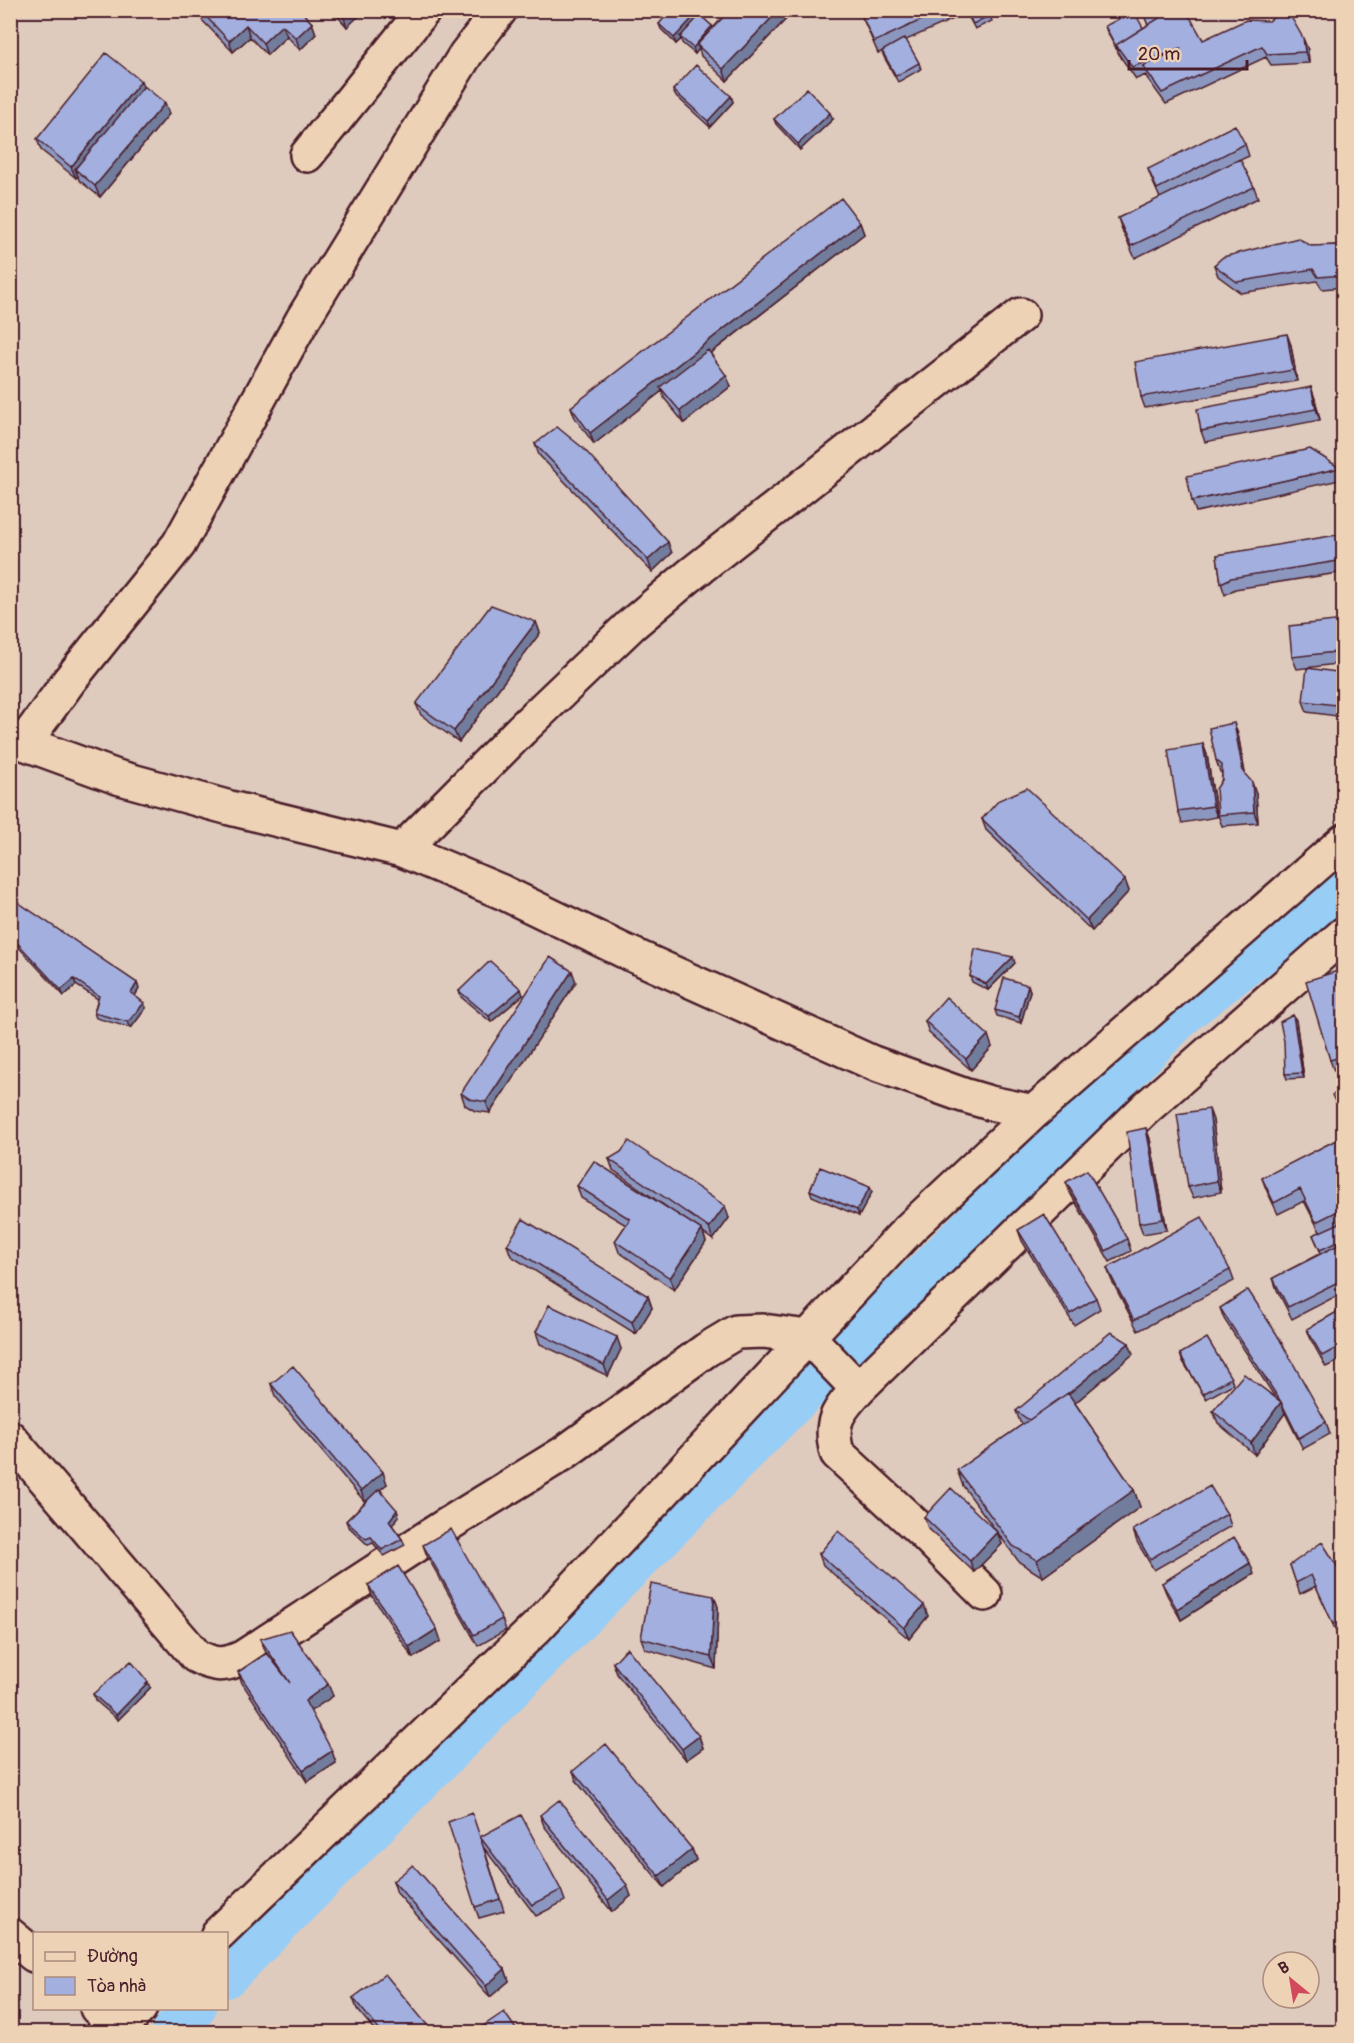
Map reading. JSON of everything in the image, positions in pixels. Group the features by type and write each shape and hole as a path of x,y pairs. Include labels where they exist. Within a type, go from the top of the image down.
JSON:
{"street":[{"path":"307,155 424,10"},
{"path":"500,10 466,54 303,318 178,544 69,681 17,740 117,777 230,808 402,850 502,892 622,950 873,1063 963,1095 1034,1112"},
{"path":"402,850 513,738 631,625 689,576 1021,315"},
{"path":"220,1932 538,1626 816,1346 909,1229 1034,1112 1344,841"},
{"path":"985,1594 925,1534 837,1453 832,1436 834,1423 849,1399 852,1383 1145,1109 1344,934"},
{"path":"10,1438 196,1656 209,1664 226,1665 242,1658 442,1528 564,1453 706,1350 736,1332 763,1331 816,1346 852,1383"},
{"path":"10,1935 33,1954"}],"building":[{"path":"200,10 300,10 312,23 296,38 282,25 263,43 246,25 229,41"},
{"path":"339,10 349,10 343,15"},
{"path":"671,10 700,10 674,38 659,24"},
{"path":"730,10 779,10 723,69 697,45"},
{"path":"863,10 943,10 874,42 860,12"},
{"path":"966,10 987,10 990,15 973,24"},
{"path":"1142,10 1172,10 1148,25"},
{"path":"1172,10 1186,10 1203,40 1246,20 1269,21 1283,10 1287,10 1303,38 1305,52 1267,54 1262,46 1162,93 1143,66 1182,48 1132,67 1116,45"},
{"path":"1134,11 1143,28 1116,45 1118,50 1105,26"},
{"path":"700,15 712,26 693,48 680,37"},
{"path":"905,38 919,63 896,76 882,51"},
{"path":"106,53 141,81 71,167 37,139"},
{"path":"696,65 731,96 708,121 673,90"},
{"path":"144,86 165,103 95,186 75,169"},
{"path":"807,88 830,113 798,144 774,119"},
{"path":"1235,125 1245,144 1157,189 1148,169"},
{"path":"1240,159 1254,187 1131,246 1118,218"},
{"path":"841,198 860,223 590,433 571,407"},
{"path":"1298,238 1311,246 1339,245 1344,275 1318,277 1313,269 1237,282 1214,265 1223,257"},
{"path":"1287,334 1293,370 1141,397 1135,362"},
{"path":"708,350 726,375 680,411 660,387"},
{"path":"1311,387 1316,409 1201,431 1197,409"},
{"path":"557,427 583,448 668,542 648,560 535,444"},
{"path":"1310,449 1340,468 1192,501 1187,476"},
{"path":"1343,534 1344,560 1231,578 1221,583 1217,555"},
{"path":"491,605 536,622 454,731 416,704"},
{"path":"1344,620 1344,651 1292,657 1289,626"},
{"path":"1307,668 1344,673 1344,706 1303,701"},
{"path":"1234,723 1243,772 1252,782 1254,812 1218,815 1216,789 1222,780 1222,765 1216,760 1209,728"},
{"path":"1203,744 1213,806 1178,811 1168,750"},
{"path":"1027,788 1125,880 1087,920 982,819 999,800"},
{"path":"10,897 137,983 131,993 144,1003 128,1022 94,1013 99,996 74,979 61,990 10,935"},
{"path":"975,949 1013,957 986,984 970,976"},
{"path":"550,957 572,971 486,1102 470,1099 461,1093"},
{"path":"490,961 521,989 489,1016 459,991"},
{"path":"1344,969 1344,1056 1330,1060 1306,981"},
{"path":"1004,978 1028,985 1019,1017 995,1010"},
{"path":"946,997 988,1035 966,1059 925,1021"},
{"path":"1293,1015 1302,1073 1285,1074 1284,1041 1280,1022"},
{"path":"1344,1091 1344,1120 1332,1095"},
{"path":"1209,1109 1217,1181 1188,1187 1177,1114"},
{"path":"1146,1128 1163,1219 1139,1223 1127,1132"},
{"path":"1344,1136 1344,1208 1316,1222 1300,1189 1274,1203 1262,1178"},
{"path":"629,1141 725,1206 709,1228 609,1159 621,1152"},
{"path":"594,1161 702,1230 670,1278 615,1241 630,1219 577,1186"},
{"path":"820,1167 870,1187 857,1210 810,1190"},
{"path":"1087,1170 1127,1239 1106,1251 1066,1182"},
{"path":"1044,1214 1096,1298 1070,1314 1018,1230"},
{"path":"1202,1217 1230,1270 1134,1320 1107,1268"},
{"path":"523,1219 648,1296 632,1322 507,1245"},
{"path":"1344,1221 1344,1239 1320,1250 1313,1235"},
{"path":"1344,1242 1344,1279 1288,1307 1273,1278"},
{"path":"1248,1290 1276,1333 1326,1422 1299,1438 1281,1402 1220,1308"},
{"path":"549,1305 617,1337 604,1365 536,1332"},
{"path":"1344,1308 1344,1344 1322,1356 1307,1329"},
{"path":"1111,1332 1129,1343 1068,1394 1029,1420 1016,1411"},
{"path":"1207,1338 1231,1378 1203,1394 1180,1354"},
{"path":"293,1366 383,1472 361,1491 271,1384"},
{"path":"1244,1374 1281,1402 1251,1443 1213,1411"},
{"path":"1068,1393 1134,1490 1037,1560 1013,1546 957,1470"},
{"path":"1210,1486 1227,1514 1150,1559 1133,1530"},
{"path":"951,1488 997,1532 970,1561 924,1517"},
{"path":"379,1489 397,1510 389,1521 402,1539 382,1550 371,1537 366,1539 346,1521"},
{"path":"451,1529 502,1619 474,1635 423,1545"},
{"path":"838,1531 924,1605 904,1628 819,1554"},
{"path":"1234,1537 1250,1563 1177,1609 1162,1583"},
{"path":"1322,1542 1344,1577 1344,1619 1333,1624 1311,1575 1296,1583 1290,1565"},
{"path":"398,1566 437,1629 409,1647 368,1585"},
{"path":"651,1584 714,1596 711,1657 641,1638"},
{"path":"290,1630 328,1684 305,1701 332,1751 303,1770 238,1672 267,1653 290,1683 260,1639"},
{"path":"627,1648 699,1736 682,1749 613,1663"},
{"path":"131,1661 148,1682 116,1715 93,1694"},
{"path":"606,1744 692,1849 659,1876 573,1771"},
{"path":"559,1800 627,1885 608,1900 540,1815"},
{"path":"472,1813 500,1899 475,1907 448,1822"},
{"path":"521,1815 561,1890 532,1905 480,1837"},
{"path":"413,1865 505,1969 486,1986 393,1881"},
{"path":"385,1974 433,2032 381,2032 353,1998"},
{"path":"504,2012 518,2032 474,2032"}],"waterway":[{"path":"228,1975 769,1428 1188,1010 1344,889"},
{"path":"172,2032 193,2010"}]}
